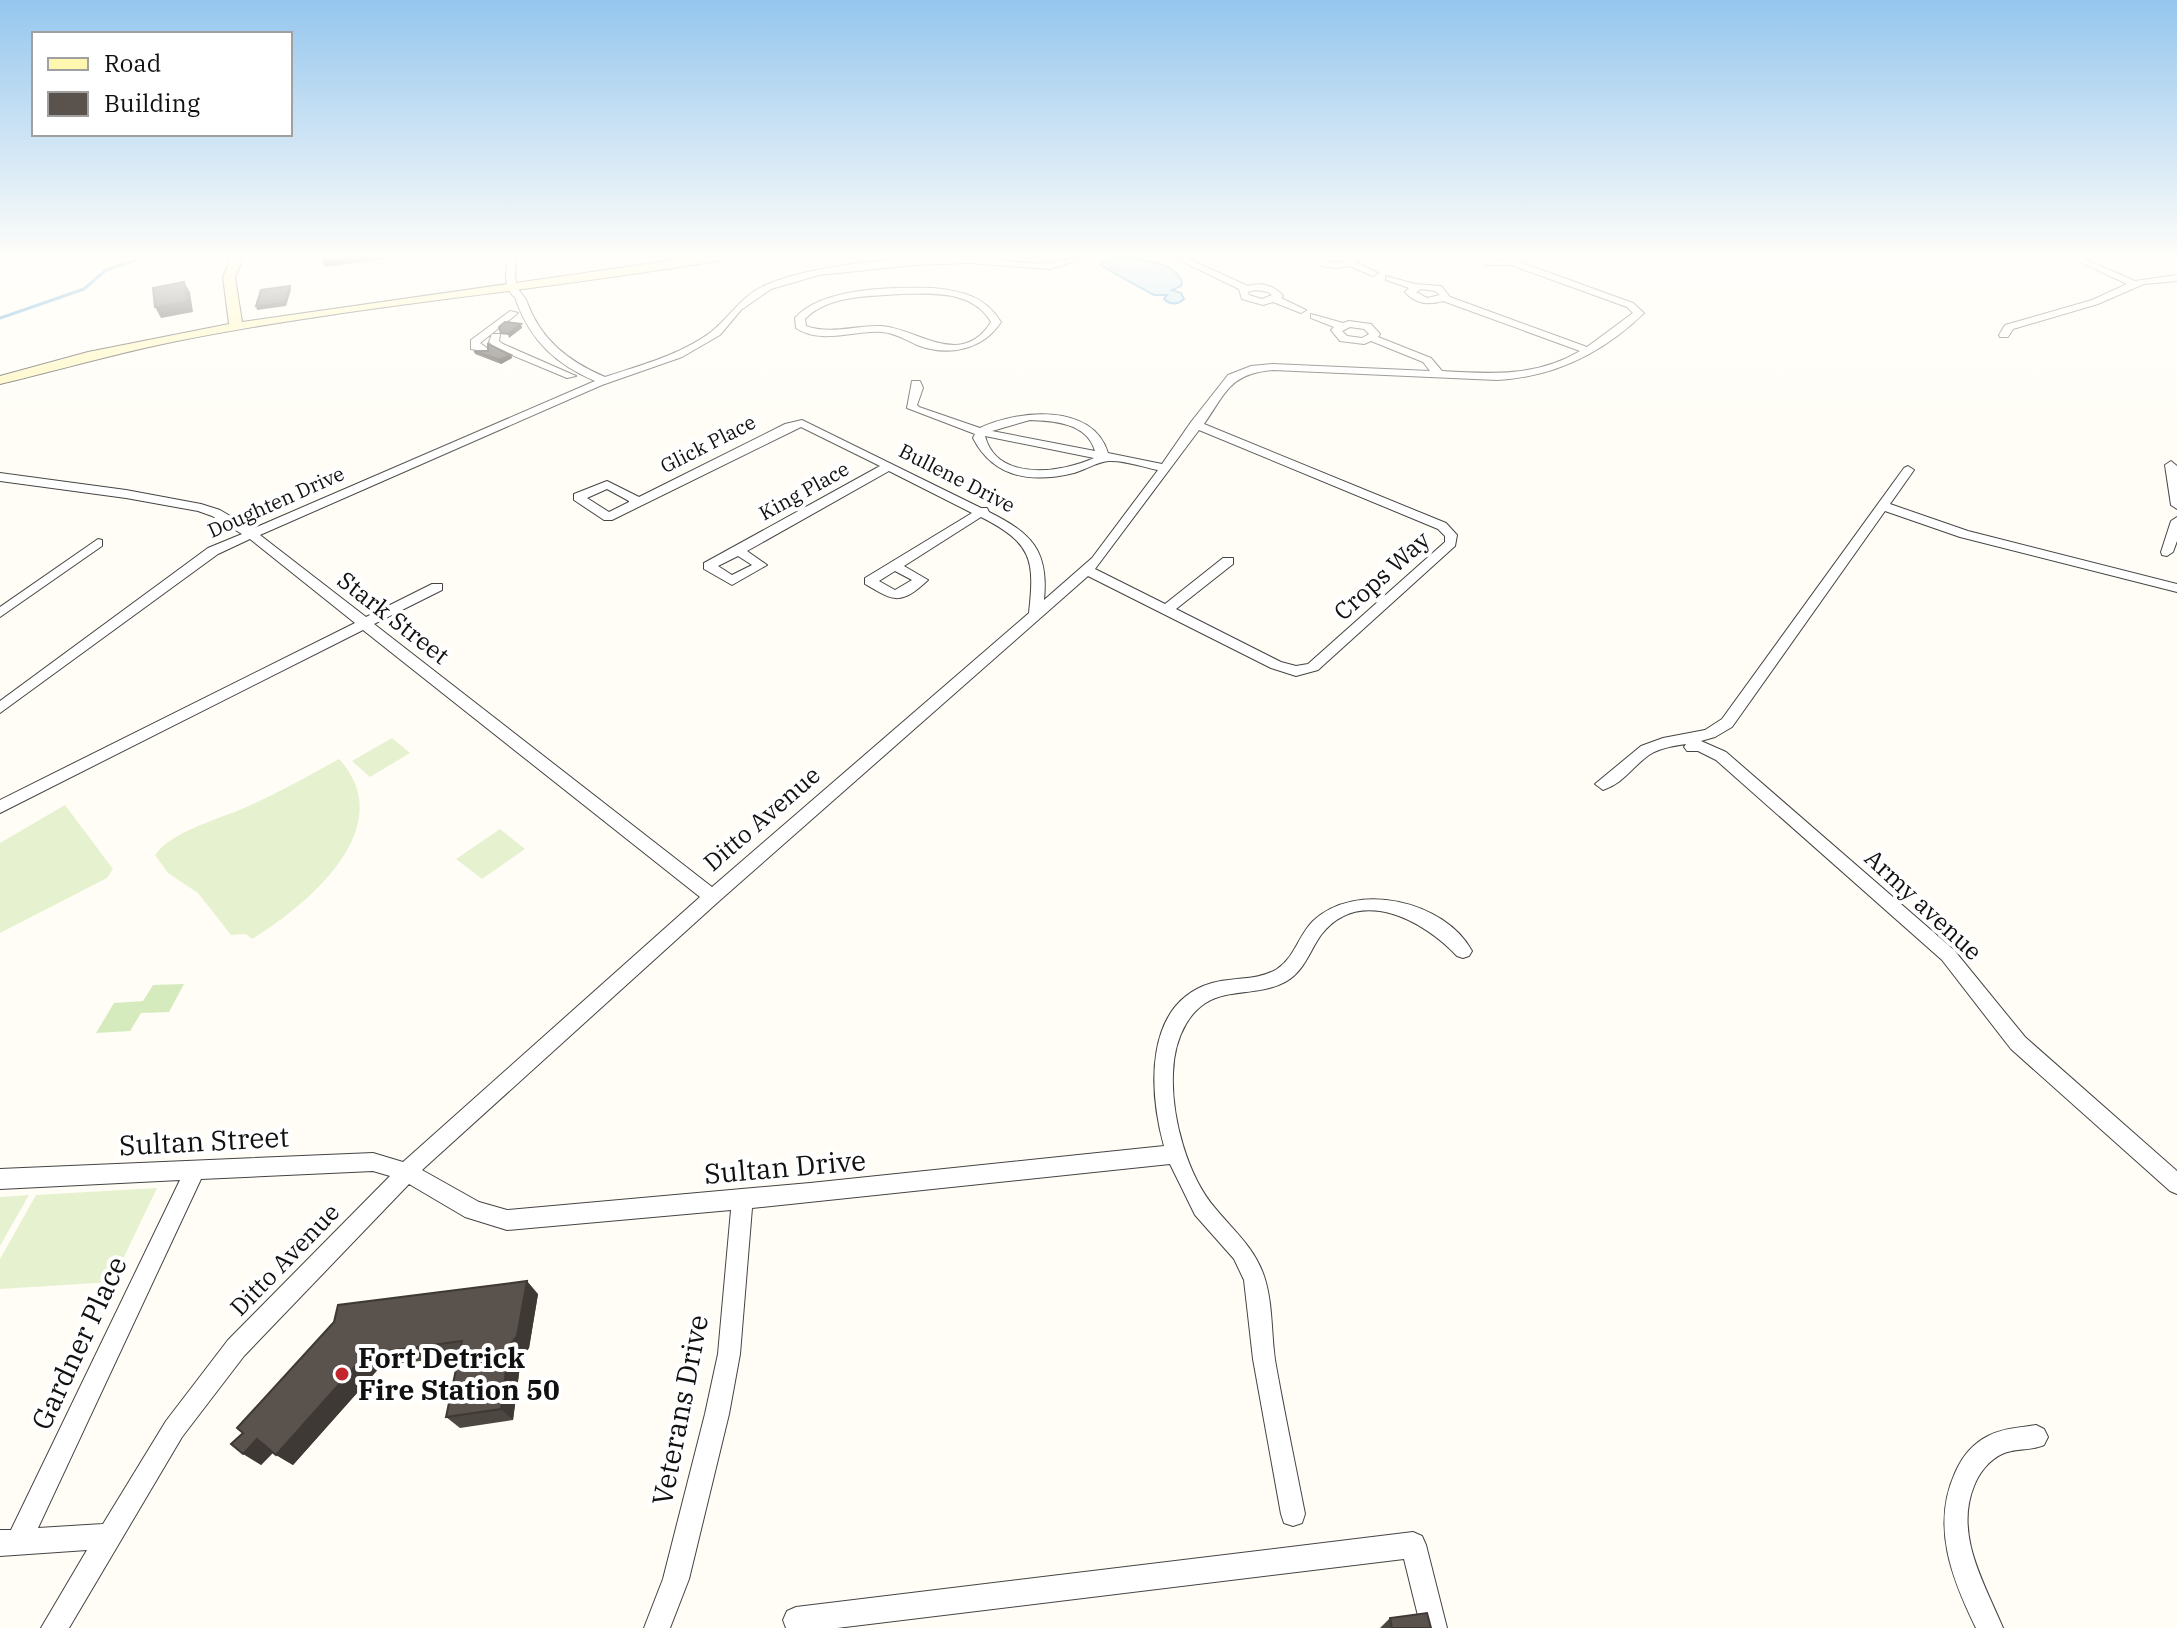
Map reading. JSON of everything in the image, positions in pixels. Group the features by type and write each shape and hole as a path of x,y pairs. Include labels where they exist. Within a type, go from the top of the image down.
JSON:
{"main road":[{"path":"0,380 94,354 206,332"}],"street":[{"path":"483,350 475,347 475,342 488,332"},
{"path":"538,332 562,360 598,384"},
{"name":"Doughten Drive","path":"0,708 213,551 598,384 697,345 716,332"},
{"path":"822,332 847,332"},
{"path":"899,332 926,345 948,347 976,342 991,332"},
{"path":"1338,332 1344,339 1364,341 1372,338 1427,360 1439,375"},
{"path":"1372,338 1373,332"},
{"path":"1536,332 1588,351"},
{"name":"Ditto Avenue","path":"54,1628 174,1429 236,1348 409,1171 712,897 1087,570 1111,546 1195,424 1232,377 1251,369 1273,367 1439,375 1531,375 1560,368 1612,332"},
{"path":"496,336 494,342 499,346 598,384"},
{"path":"509,360 547,364"},
{"path":"916,383 918,388 911,395 911,406 981,432 1164,468"},
{"path":"1013,419 1065,420 1095,435 1103,458 1062,472 1011,469 987,456 979,438 981,432 1013,419"},
{"name":"Bullene Drive","path":"799,423 1002,521 1030,546 1038,563 1041,584 1035,613"},
{"name":"Glick Place","path":"636,503 799,423"},
{"name":"Crops Way","path":"1087,570 1276,665 1296,671 1313,667 1451,543 1452,538 1447,530 1433,522 1195,424"},
{"path":"2171,465 2177,505"},
{"name":"King Place","path":"738,551 889,466"},
{"path":"1603,784 1613,782 1630,761 1652,746 1716,733 1727,723 1908,470"},
{"name":"Stark Street","path":"0,477 126,494 216,513 251,534 712,897"},
{"path":"1883,506 1964,534 2177,588"},
{"path":"895,566 983,511"},
{"path":"2167,552 2177,521"},
{"path":"0,613 98,543"},
{"path":"1166,610 1228,561"},
{"path":"1041,584 1066,588"},
{"path":"0,807 437,587"},
{"name":"Army avenue","path":"1692,747 1700,746 1721,756 1948,955 2018,1043 2177,1184"},
{"path":"1293,1514 1263,1355 1259,1302 1252,1270 1241,1251 1202,1210 1178,1154 1164,1109 1164,1056 1172,1029 1189,1003 1221,987 1271,981 1287,972 1325,920 1335,913 1360,905 1393,906 1427,919 1452,938 1463,951"},
{"name":"Sultan Drive","path":"409,1171 471,1211 507,1220 1178,1154"},
{"name":"Sultan Street","path":"0,1179 373,1162 409,1171"},
{"name":"Gardner Place","path":"9,1543 195,1170"},
{"name":"Veterans Drive","path":"657,1628 676,1579 729,1354 742,1199"},
{"path":"1990,1628 1974,1597 1960,1552 1955,1523 1956,1498 1974,1460 1986,1450 2004,1441 2036,1437"},
{"path":"9,1543 109,1536"},
{"path":"796,1620 944,1600 1236,1569 1413,1545 1434,1628"}],"green space":[{"path":"392,738 410,753 370,777 352,761"},
{"path":"339,759 356,785 360,811 353,837 339,862 320,885 297,907 252,939 246,934 231,935 198,893 168,873 155,855 185,832 261,801"},
{"path":"65,805 113,869 107,878 0,933 0,843"},
{"path":"500,829 525,849 482,879 456,859"},
{"path":"184,984 169,1012 141,1013 130,1031 96,1033 114,1003 143,1001 153,985"},
{"path":"157,1188 112,1282 0,1289 0,1259 36,1195"},
{"path":"29,1195 0,1246 0,1197"}],"building":[{"path":"488,344 511,355 500,360 474,351 488,351"},
{"name":"Fort Detrick Fire Station 50","path":"527,1281 517,1336 509,1346 501,1409 446,1417 462,1341 366,1354 276,1455 257,1439 243,1454 231,1444 243,1433 237,1428 334,1322 338,1305"},
{"path":"1427,1613 1431,1628 1392,1628 1390,1618"}],"place":[{"name":"Fort Detrick Fire Station 50","path":"342,1374"}]}
